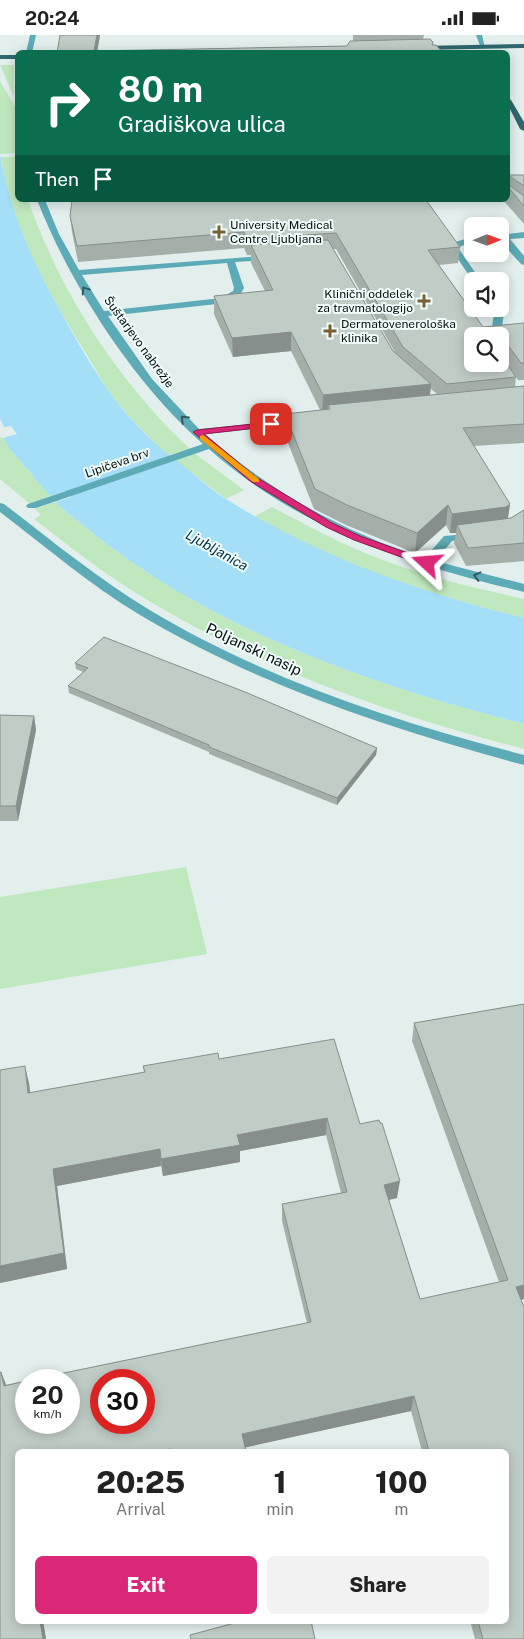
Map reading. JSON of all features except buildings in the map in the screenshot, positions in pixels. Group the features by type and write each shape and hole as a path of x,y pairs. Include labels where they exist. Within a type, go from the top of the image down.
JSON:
{"main road":[{"path":"414,48 484,50 524,46"},
{"path":"0,57 15,57"},
{"path":"510,104 523,128"}],"street":[{"path":"30,50 33,35"},
{"path":"479,35 484,50"},
{"name":"Šuštarjevo nabrežje","path":"42,202 52,229 74,273 148,381 197,432 253,479 329,525 357,538 427,563 524,587"},
{"path":"509,237 524,235"},
{"path":"464,242 458,244 456,249 470,272"},
{"path":"509,246 524,262"},
{"path":"74,273 285,256"},
{"path":"102,314 223,301 237,293 239,288 230,260"},
{"path":"498,327 499,317"},
{"path":"197,432 319,419"},
{"name":"Lipičeva brv","path":"32,507 211,445"},
{"name":"Poljanski nasip","path":"0,506 111,590 158,620 213,649 297,687 378,717 438,737 524,761"},
{"path":"427,563 448,538 487,533"}],"green space":[{"path":"0,65 14,65 14,96 13,95"},
{"path":"0,81 15,107 15,153 0,154"},
{"path":"1,157 15,157 15,202 29,202 41,235 57,269 94,334 139,395 190,449 168,455 131,418 105,385 46,285 23,235 6,183"},
{"path":"0,437 3,438 50,496 30,504 0,479"},
{"path":"194,453 244,490 226,499 175,460"},
{"path":"55,502 104,542 138,566 173,589 230,620 311,656 395,687 524,724 524,749 425,721 327,687 279,667 186,622 113,578 34,519 41,515 35,509"},
{"path":"272,507 341,543 384,561 443,579 524,599 524,618 456,600 385,577 317,549 255,516"},
{"path":"186,867 207,954 0,989 0,897"}],"water":[{"name":"Ljubljanica","path":"0,154 9,195 16,215 49,291 93,368 123,410 159,447 219,495 296,538 370,571 447,597 524,618 524,724 395,687 270,639 230,620 155,578 104,542 55,502 71,497 65,491 50,496 3,438 17,434 11,426 4,427 0,419"}],"slow traffic":[{"path":"203,437 256,481"}],"place":[{"name":"University Medical Centre Ljubljana","path":"219,232"},
{"name":"Klinični oddelek za travmatologijo","path":"424,301"},
{"name":"Dermatovenerološka klinika","path":"330,331"}],"route":[{"path":"271,424 197,432 253,479 329,525 385,549 427,563"}]}
